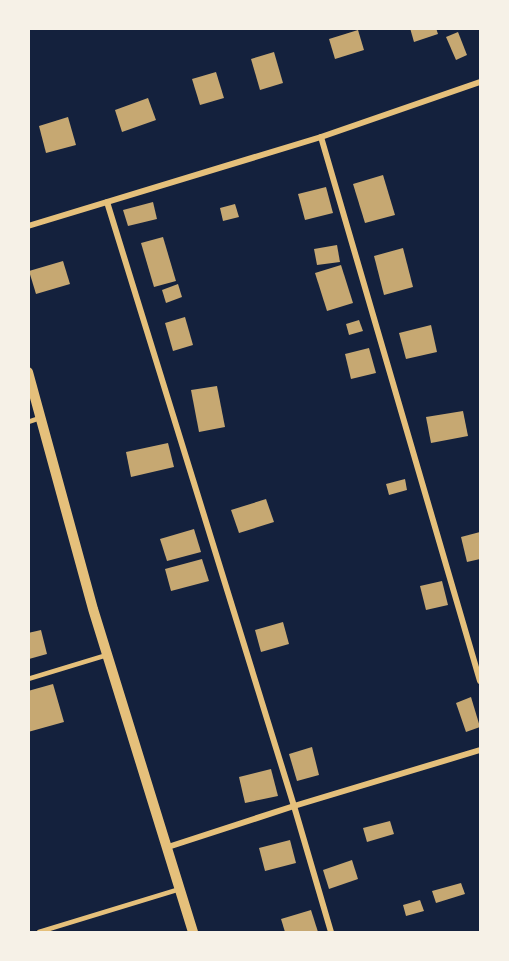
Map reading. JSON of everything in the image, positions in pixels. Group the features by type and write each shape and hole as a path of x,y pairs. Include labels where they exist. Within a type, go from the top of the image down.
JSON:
{"street":[{"path":"28,226 321,137 480,82"},
{"path":"321,137 480,681"},
{"path":"107,202 294,806 331,933"},
{"path":"28,372 107,655 194,933"},
{"path":"168,847 480,750"}],"lane":[{"path":"28,422 42,417"},
{"path":"28,679 107,655"},
{"path":"39,933 180,889"}],"building":[{"path":"410,28 436,28 438,34 414,42"},
{"path":"358,30 364,50 335,59 329,39"},
{"path":"458,32 467,55 456,60 446,37"},
{"path":"274,52 283,83 260,90 251,59"},
{"path":"216,72 224,98 200,105 192,79"},
{"path":"148,98 156,120 122,132 115,110"},
{"path":"68,117 76,145 46,153 39,126"},
{"path":"383,175 395,215 365,223 353,184"},
{"path":"326,187 333,213 305,220 298,194"},
{"path":"153,202 157,219 128,226 123,210"},
{"path":"235,204 239,217 223,221 220,208"},
{"path":"163,237 176,281 154,287 141,243"},
{"path":"337,245 340,262 317,265 314,249"},
{"path":"403,248 413,287 384,295 374,256"},
{"path":"63,261 70,284 36,294 29,271"},
{"path":"341,265 353,303 327,311 315,273"},
{"path":"178,284 182,297 166,303 162,290"},
{"path":"185,317 193,345 173,351 165,323"},
{"path":"359,320 363,331 349,335 346,324"},
{"path":"431,325 437,352 406,359 399,333"},
{"path":"369,348 376,373 351,379 345,354"},
{"path":"217,386 225,427 199,432 191,390"},
{"path":"463,411 468,436 431,443 426,417"},
{"path":"168,443 174,467 131,477 126,452"},
{"path":"405,479 407,490 389,495 386,484"},
{"path":"266,499 274,522 239,533 231,510"},
{"path":"194,529 201,552 167,561 160,539"},
{"path":"480,532 480,559 467,562 461,537"},
{"path":"202,559 209,581 171,591 165,569"},
{"path":"442,581 448,605 426,610 420,586"},
{"path":"283,622 289,644 261,652 255,630"},
{"path":"41,630 47,654 29,659 28,633"},
{"path":"53,684 64,722 28,732 28,691"},
{"path":"471,697 480,727 466,732 456,703"},
{"path":"312,747 319,775 297,781 289,754"},
{"path":"271,769 278,796 245,803 239,777"},
{"path":"390,821 394,834 367,842 363,828"},
{"path":"290,840 296,863 265,871 259,848"},
{"path":"352,860 358,879 329,889 323,870"},
{"path":"461,883 465,894 436,903 432,891"},
{"path":"420,900 424,911 406,916 403,905"},
{"path":"311,910 318,932 285,932 281,919"}]}
